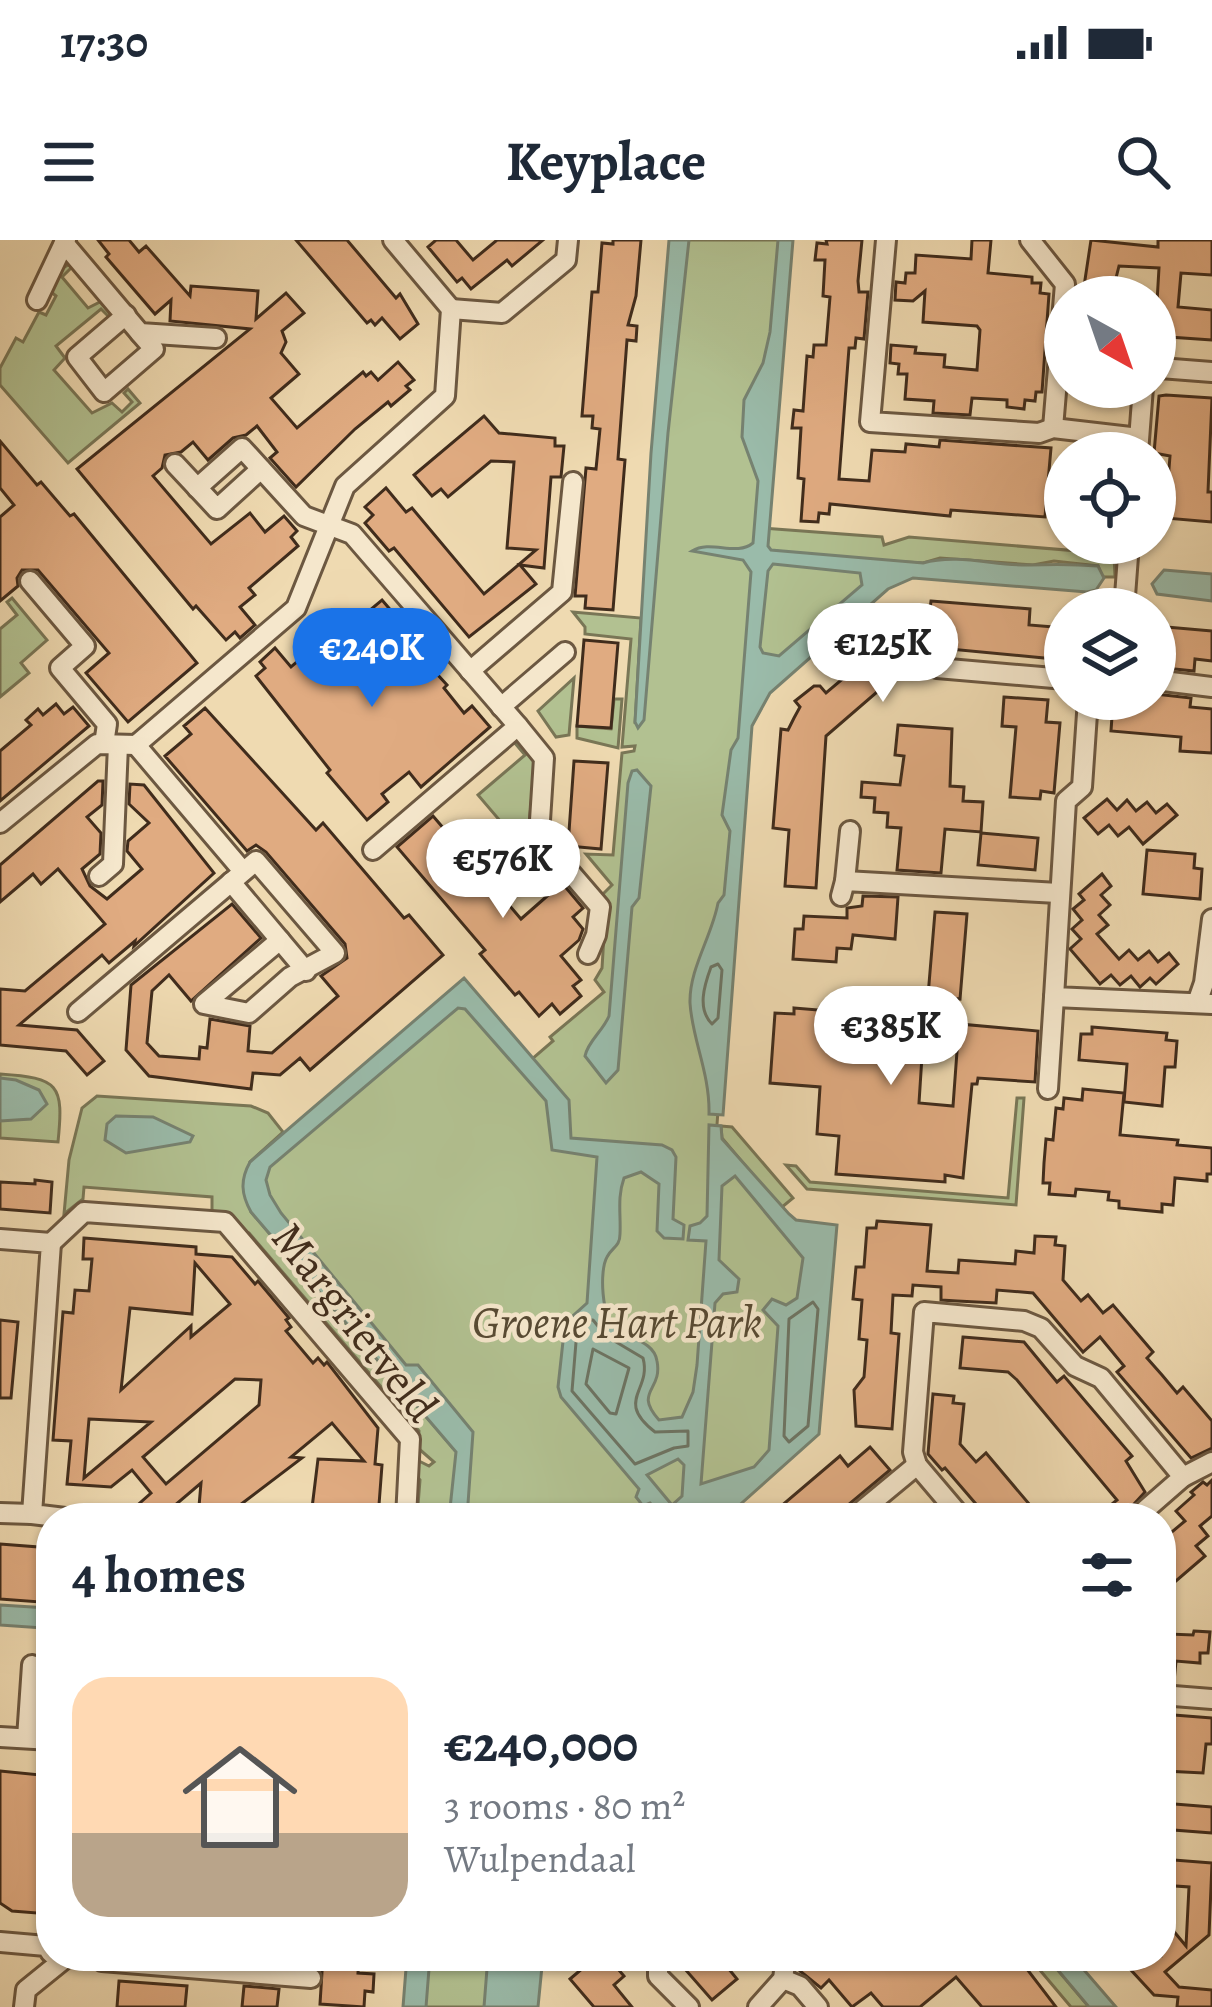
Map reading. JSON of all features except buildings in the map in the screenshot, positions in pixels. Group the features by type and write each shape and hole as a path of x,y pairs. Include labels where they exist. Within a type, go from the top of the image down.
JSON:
{"street":[{"path":"0,823 97,744 119,745 296,608 345,486 445,396 451,309 393,240"},
{"path":"451,309 502,314 566,260 568,240"},
{"path":"886,240 870,422 1072,432"},
{"path":"1030,240 1065,284 1053,428"},
{"path":"37,300 65,242 154,349 103,392 77,359 125,315"},
{"path":"140,333 216,338"},
{"path":"1176,369 1212,372"},
{"path":"197,488 242,448 304,517 352,534 518,726 544,758 539,836 600,908 588,954"},
{"path":"175,464 217,509 262,469"},
{"path":"470,671 562,592 573,482"},
{"path":"30,580 85,646 60,668 119,745 236,876 306,971"},
{"path":"501,707 565,652"},
{"path":"937,668 1044,678"},
{"path":"1176,683 1212,687"},
{"path":"1048,1089 1066,801 1082,787 1087,720"},
{"path":"373,850 518,726"},
{"path":"100,875 113,864 119,745"},
{"path":"850,831 843,889 1058,893"},
{"path":"509,861 539,836"},
{"path":"78,1012 256,860 334,952 290,977 249,1013 204,1004 280,940"},
{"path":"1054,997 1204,1003 1212,919"},
{"name":"Margrietveld","path":"51,1243 84,1212 225,1222 410,1439 407,1503"},
{"path":"0,1239 51,1243 32,1514"},
{"path":"949,1503 917,1465 913,1453 924,1312 1024,1321 1041,1328 1075,1366 1101,1378 1184,1478"},
{"path":"1154,1503 1212,1462"},
{"path":"871,1503 917,1465"},
{"path":"0,1513 36,1514"},
{"path":"27,1738 32,1665"},
{"path":"1176,1696 1212,1699"},
{"path":"0,1736 36,1739"},
{"path":"0,1942 36,1945"},
{"path":"24,2007 26,1990 44,1971"},
{"path":"292,1971 310,1978"},
{"path":"658,1971 688,2007"},
{"path":"758,2007 783,1979 784,1971"},
{"path":"783,1979 800,1986 818,2007"}],"green space":[{"name":"Groene Hart Park","path":"677,240 784,240 762,528 882,537 884,545 909,537 1044,548 1044,563 1033,565 940,558 923,563 889,561 749,695 716,1138 803,1236 821,1245 805,1430 724,1503 418,1503 417,1460 429,1466 434,1462 418,1448 419,1431 249,1233 241,1232 227,1215 212,1212 212,1197 84,1187 83,1199 64,1214 69,1160 82,1108 97,1096 251,1106 268,1113 283,1132 250,1162 251,1212 453,1448 255,1201 257,1168 466,989 531,1060 553,1041 550,1037 604,992 595,980 602,968 606,903 602,895 612,885 586,854 613,855 622,753 634,751 635,746 622,747 631,639 585,634 573,612 641,618 635,724"},
{"path":"70,264 62,277 88,308 102,301 113,315 110,318 101,309 56,346 65,358 54,370 92,413 112,403 122,412 132,402 124,393 128,389 140,403 68,463 0,385 0,368 16,338 23,342 39,312 46,315 56,296 50,291 61,269"},
{"name":"Groene Hart Park","path":"1080,564 1114,564 1115,577 1102,577 1098,566"},
{"path":"12,598 47,640 21,663 29,673 0,697 0,629 17,615 7,602"},
{"path":"574,678 569,735 556,737 538,711"},
{"path":"614,699 622,699 618,748 577,738 577,726 611,729"},
{"path":"518,739 535,763 528,835 512,847 513,836 478,795 525,755 514,742"},
{"path":"0,1074 35,1078 53,1088 60,1107 58,1142 0,1138"},
{"path":"1017,1098 1024,1098 1016,1205 807,1189 786,1165 796,1166 810,1182 1008,1198"},
{"path":"721,1126 732,1127 793,1198 781,1208 722,1138"},
{"path":"417,1971 532,1971 530,2007 414,2007"},
{"path":"1041,1971 1059,1971 1089,2007 1071,2007"}],"water":[{"path":"669,240 689,240 644,720 638,728 651,453"},
{"path":"778,240 793,240 771,550 923,563 950,559 1098,566 1104,578 1097,588 1044,589 913,578 888,589 770,693 752,726 723,1115 709,1114 690,1003 697,965 724,895 730,831 722,815 731,750 738,738 751,572 743,560 692,551 753,543 758,481 742,437 744,400 763,363","holes":["773,564 860,573 862,585 779,656 763,653 768,571"]},
{"path":"1164,570 1212,574 1212,601 1176,596 1176,588 1154,588 1152,584"},
{"path":"637,770 651,786 639,898 632,907 618,1070 606,1083 585,1056 609,1016 628,783"},
{"path":"464,978 569,1100 571,1138 662,1145 676,1157 673,1219 684,1225 683,1239 664,1238 657,1231 659,1184 641,1172 624,1178 620,1238 603,1273 611,1323 655,1354 658,1371 649,1403 659,1420 682,1417 693,1392 706,1241 688,1240 690,1226 707,1216 709,1125 721,1126 722,1139 796,1220 837,1225 819,1434 742,1503 674,1503 682,1496 684,1465 678,1459 647,1475 670,1503 641,1503 636,1497 639,1489 561,1397 558,1387 565,1323 587,1303 597,1157 552,1150 546,1101 465,1009 458,1008 270,1167 266,1180 281,1213 406,1365 418,1365 473,1432 468,1503 451,1503 456,1452 251,1212 243,1187 250,1162","holes":["735,1176 803,1258 797,1298 786,1305 772,1299 763,1310 778,1326 769,1450 754,1467 701,1484 715,1303 723,1294 737,1292 739,1279 719,1260 722,1186"]},
{"path":"0,1078 39,1090 47,1104 31,1119 0,1121"},
{"path":"116,1116 153,1117 193,1136 190,1142 126,1153 105,1140 107,1124"},
{"path":"0,1605 36,1607 36,1628 0,1625"},
{"path":"406,1971 429,1971 426,2007 403,2007"},
{"path":"487,1971 542,1971 538,2007 484,2007"},
{"path":"1059,1971 1085,1971 1116,2007 1089,2007"}]}
